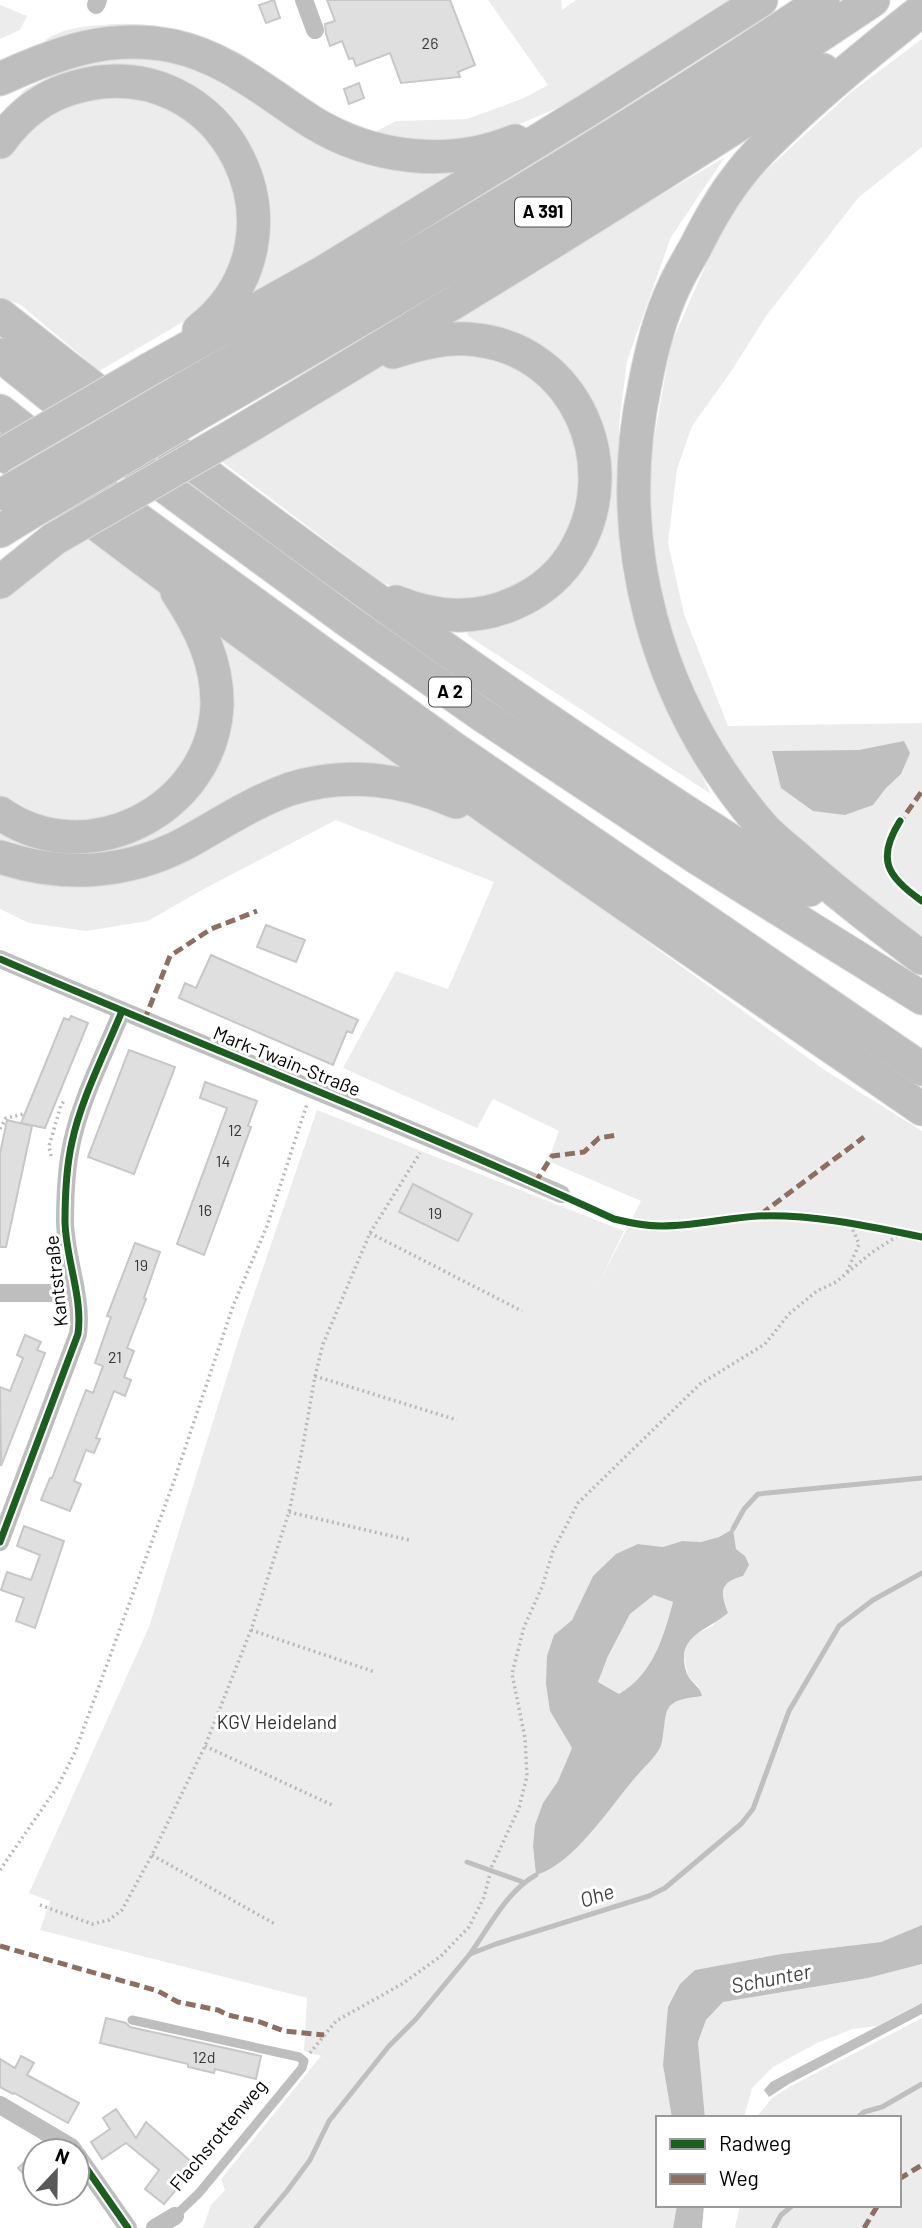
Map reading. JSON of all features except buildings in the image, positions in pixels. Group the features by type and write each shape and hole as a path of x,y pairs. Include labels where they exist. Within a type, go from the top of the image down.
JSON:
{"highway":[{"path":"0,456 321,273 592,108 761,0"},
{"name":"A 391","path":"8,509 192,401 823,0"},
{"name":"A 391","path":"192,401 559,202 765,73 873,0"},
{"path":"0,571 344,369 718,139 922,5"},
{"path":"922,10 785,126 737,178 711,217 673,289 661,321 639,411 633,491 634,526 641,579 654,634 680,698 717,767 761,826 820,879 922,958"},
{"path":"0,79 58,54 80,48 126,42 173,46 208,57 241,73 332,133 375,149 419,156 442,157 487,150 592,108"},
{"path":"0,142 19,119 50,97 86,84 124,81 161,89 187,102 210,119 234,149 243,166 253,203 253,241 242,277 233,294 208,323 150,369"},
{"path":"0,297 30,338"},
{"path":"0,314 310,552 523,704 706,826 922,958"},
{"path":"310,552 380,594 414,609 450,616 486,613 503,609 528,597 563,569 582,538 594,504 595,459 582,416 562,386 524,355 477,340 434,340 344,369"},
{"name":"A 2","path":"0,355 149,475 482,715 699,859 922,998"},
{"name":"A 2","path":"0,411 146,526 453,748 922,1069"},
{"path":"0,450 170,581 526,836 922,1109"},
{"path":"0,582 54,540"},
{"path":"0,814 26,828 47,834 91,837 133,826 152,816 185,787 207,750 214,729 216,685 213,664 196,620 170,581"},
{"path":"0,857 44,869 113,869 135,864 182,845 271,797 310,784 352,779 395,782 438,793 526,836"}],"street":[{"path":"304,0 316,30"},
{"name":"Mark-Twain-Straße","path":"0,959 561,1194"},
{"name":"Kantstraße","path":"0,1542 75,1344 79,1326 65,1226 66,1185 72,1142 82,1108 122,1012"},
{"path":"0,1293 76,1293"},
{"path":"0,2105 54,2137"},
{"path":"91,2175 128,2228"},
{"name":"Flachsrottenweg","path":"155,2228 175,2217"}],"lane":[{"path":"132,2020 299,2057 304,2061"},
{"name":"Flachsrottenweg","path":"175,2217 302,2068 304,2061"}],"path":[{"path":"0,1870 58,1786 75,1752 169,1493 233,1306 267,1226 313,1088"},
{"path":"0,1129 6,1118 24,1114"},
{"path":"40,1905 92,1924 109,1920 122,1910 152,1855 205,1746 251,1630 289,1512 323,1344 370,1233 416,1160 427,1136"},
{"path":"847,1273 859,1244 850,1223"},
{"path":"370,1233 522,1311"},
{"path":"304,2061 335,2021 402,1984 441,1956 469,1927 484,1897 492,1866 519,1808 527,1776 525,1738 512,1674 524,1626 542,1587 553,1551 578,1503 700,1384 765,1344 789,1314 817,1291 836,1282 871,1252 902,1233"},
{"path":"315,1376 457,1420"},
{"path":"289,1512 410,1540"},
{"path":"251,1630 375,1672"},
{"path":"205,1746 332,1805"},
{"path":"152,1855 275,1924"}],"green space":[{"path":"488,0 561,0 562,10 576,0 732,0 562,106 496,134 471,169 237,311 195,315 99,371 21,305 0,297 0,116 25,89 59,73 45,40 51,36 72,29 102,25 128,24 177,30 243,57 321,108 375,132 396,121 467,119 524,98 548,85"},
{"path":"0,5 27,16 20,30 0,39"},
{"path":"922,39 922,147 859,197 766,316 692,426 677,469 668,543 684,614 728,726 922,723 922,938 828,868 759,800 702,724 665,638 650,551 649,466 671,344 711,253 746,189 850,93"},
{"path":"725,157 671,237 627,361 619,425 623,573 654,680 711,794 468,636 464,603 423,598 381,582 217,458"},
{"name":"KGV Heideland","path":"86,535 826,1071 922,1131 922,1925 881,1942 781,1954 695,1970 663,2065 672,2116 656,2116 656,2207 677,2207 673,2228 203,2228 211,2205 225,2190 221,2179 321,2056 304,2051 307,1998 40,1930 50,1901 29,1893 149,1627 240,1335 317,1110 624,1231 599,1283 641,1201 548,1161 559,1131 493,1099 477,1128 343,1068 396,971 448,989 494,882 336,820 148,921 86,931 29,923 0,909 0,580","holes":["732,1530 736,1549 745,1556 743,1576 731,1579 725,1585 714,1625 694,1635 686,1645 684,1657 688,1676 700,1688 668,1708 659,1750 587,1837 562,1861 536,1875 533,1846 543,1803 558,1781 572,1748 550,1711 554,1635 572,1620 593,1576 638,1544 663,1547 682,1541 701,1542"]},
{"path":"654,1595 673,1602 665,1629 649,1665 641,1676 619,1694 598,1682 630,1614"},
{"path":"922,1964 922,2003 877,2026 853,2029 817,2043 773,2067 752,2088 745,2116 705,2116 698,2042 706,2020 723,2002 868,1978"},
{"path":"922,2018 922,2228 735,2228 740,2207 901,2207 901,2116 758,2116 772,2098"}],"water":[{"path":"904,741 910,753 901,774 873,805 845,815 813,811 781,788 772,751 859,750"},
{"path":"733,1529 736,1549 745,1556 749,1565 743,1576 735,1578 723,1589 728,1613 694,1636 685,1651 687,1674 702,1696 683,1699 671,1705 666,1716 661,1746 656,1754 590,1834 564,1859 536,1875 533,1846 535,1825 543,1803 558,1781 572,1748 550,1711 546,1684 547,1656 554,1635 572,1620 593,1576 616,1554 638,1544 663,1547 682,1541 701,1542 719,1537","holes":["654,1595 673,1602 655,1654 631,1686 619,1694 598,1682 630,1614"]},
{"name":"Schunter","path":"922,1925 922,1964 868,1978 723,2002 706,2020 698,2042 705,2116 672,2116 663,2065 668,2007 680,1984 695,1970 781,1954 881,1942"},
{"path":"922,2003 922,2014 769,2097 764,2090 771,2082"},
{"path":"677,2207 704,2207 702,2228 673,2228"}],"waterway":[{"path":"733,1529 744,1509 758,1494 922,1478"},
{"name":"Ohe","path":"256,2228 310,2160 329,2121 389,2046 416,2019 470,1954 649,1896 665,1888 741,1824 753,1809 789,1711 839,1626 873,1600 922,1573"},
{"path":"467,1862 523,1882"},
{"path":"470,1954 507,1900 536,1875"},
{"path":"859,2116 882,2107 922,2084"},
{"path":"774,2228 781,2215 791,2207"}],"marked path":[{"path":"898,825 922,791"},
{"path":"144,1021 170,956 211,929 257,911"},
{"path":"535,1183 552,1156 584,1152 599,1138 617,1135"},
{"path":"761,1214 864,1137"},
{"path":"0,1946 158,1991 178,2002 218,2010 284,2031 324,2035"},
{"path":"901,2178 922,2165"},
{"path":"864,2228 877,2207"}],"cycle path":[{"path":"900,821 888,846 889,866 900,884 922,901"},
{"path":"0,959 462,1152 614,1219 662,1226 758,1216 799,1217 922,1237"},
{"path":"0,1542 78,1334 78,1306 65,1222 68,1162 81,1109 122,1011"},
{"path":"91,2175 128,2228"}]}
